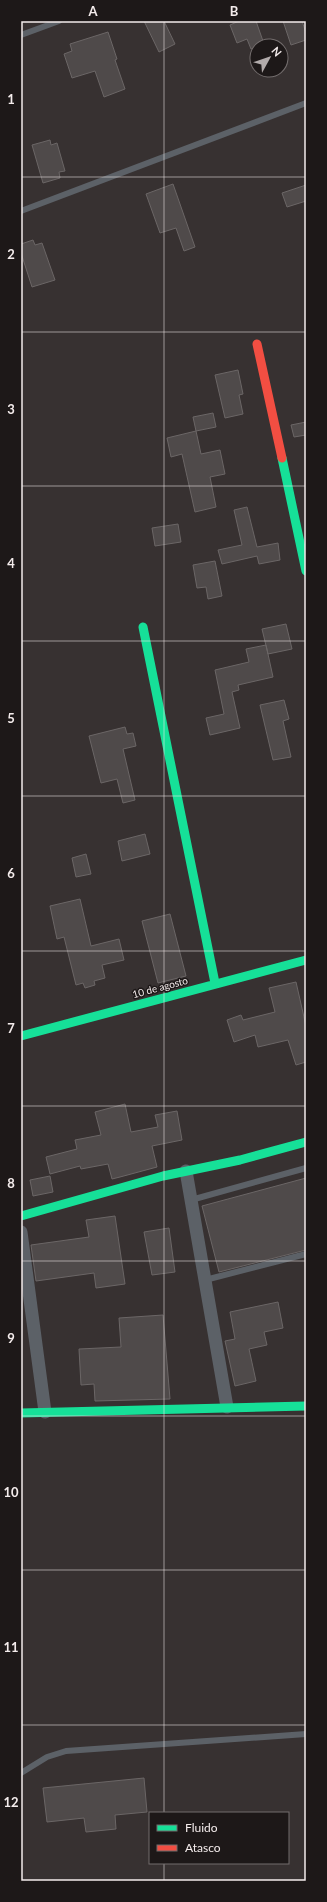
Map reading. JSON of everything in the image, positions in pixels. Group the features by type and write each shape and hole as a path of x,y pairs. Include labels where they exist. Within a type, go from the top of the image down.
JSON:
{"street":[{"path":"257,344 306,571"},
{"path":"143,628 215,983"},
{"name":"10 de agosto","path":"21,1036 215,983 306,960"},
{"path":"21,1216 186,1171 240,1160 306,1142"},
{"path":"186,1171 227,1407"},
{"path":"21,1232 45,1412"},
{"path":"21,1413 306,1406"}],"lane":[{"path":"21,35 60,21"},
{"path":"21,211 306,103"},
{"path":"191,1200 306,1168"},
{"path":"205,1280 306,1254"},
{"path":"21,1773 47,1757 66,1750 306,1734"}],"building":[{"path":"144,21 164,21 175,44 159,52"},
{"path":"239,21 256,21 262,38 249,38 249,44 247,39 237,43 230,25"},
{"path":"283,21 302,21 306,33 306,40 291,45"},
{"path":"108,32 117,59 115,60 125,89 104,97 95,71 72,78 64,54 72,51 70,44"},
{"path":"50,140 51,145 57,143 65,171 59,172 60,178 43,183 32,145"},
{"path":"173,184 195,247 184,251 176,228 160,233 146,194"},
{"path":"306,185 306,201 287,207 282,193"},
{"path":"33,240 35,245 42,243 55,280 32,287 21,253 21,244"},
{"path":"238,370 243,394 239,395 243,414 225,418 215,375"},
{"path":"213,413 216,427 196,431 193,417"},
{"path":"306,422 306,435 294,437 291,425"},
{"path":"196,431 201,454 220,450 225,474 210,477 216,507 195,512 182,454 171,457 167,438"},
{"path":"247,507 257,547 278,543 280,560 259,564 257,556 222,564 218,550 242,545 234,510"},
{"path":"178,524 181,542 155,546 152,528"},
{"path":"215,561 222,596 208,599 206,587 197,588 193,565"},
{"path":"286,624 292,649 268,654 262,629"},
{"path":"266,645 273,677 238,685 239,690 232,692 240,728 210,735 206,718 224,714 215,670 249,662 246,649"},
{"path":"284,700 289,719 283,721 291,757 273,760 260,705"},
{"path":"125,727 127,734 133,733 136,746 123,749 135,800 123,803 117,779 101,783 89,736"},
{"path":"145,834 150,854 122,861 118,841"},
{"path":"86,854 91,874 76,877 72,858"},
{"path":"80,899 91,946 119,939 124,960 102,965 105,978 94,981 95,985 85,988 83,983 76,985 64,937 57,939 50,906"},
{"path":"170,914 186,976 158,983 142,921"},
{"path":"296,982 306,1026 306,1062 296,1065 288,1040 258,1047 255,1035 234,1042 227,1020 241,1015 243,1020 275,1012 269,988"},
{"path":"125,1104 131,1132 158,1127 155,1115 177,1111 182,1140 152,1146 157,1167 112,1179 108,1164 81,1169 80,1166 50,1174 46,1157 77,1149 75,1140 101,1135 95,1112"},
{"path":"50,1176 53,1192 33,1196 30,1180"},
{"path":"306,1178 306,1250 219,1272 202,1206"},
{"path":"115,1216 125,1284 96,1288 94,1273 36,1281 31,1245 89,1237 86,1220"},
{"path":"169,1228 175,1272 152,1275 144,1232"},
{"path":"278,1302 283,1328 264,1332 267,1345 249,1349 256,1381 235,1386 225,1341 235,1339 230,1312"},
{"path":"163,1315 170,1399 95,1401 94,1384 81,1385 79,1349 121,1347 119,1318"},
{"path":"144,1778 147,1812 115,1815 116,1829 86,1832 84,1818 47,1822 43,1788"}],"traffic: fast":[{"path":"282,458 306,571"},
{"path":"143,627 215,983"},
{"path":"21,1036 306,960"},
{"path":"21,1216 163,1176 240,1160 306,1142"},
{"path":"21,1413 306,1406"}],"traffic: jam":[{"path":"257,344 282,458"}]}
